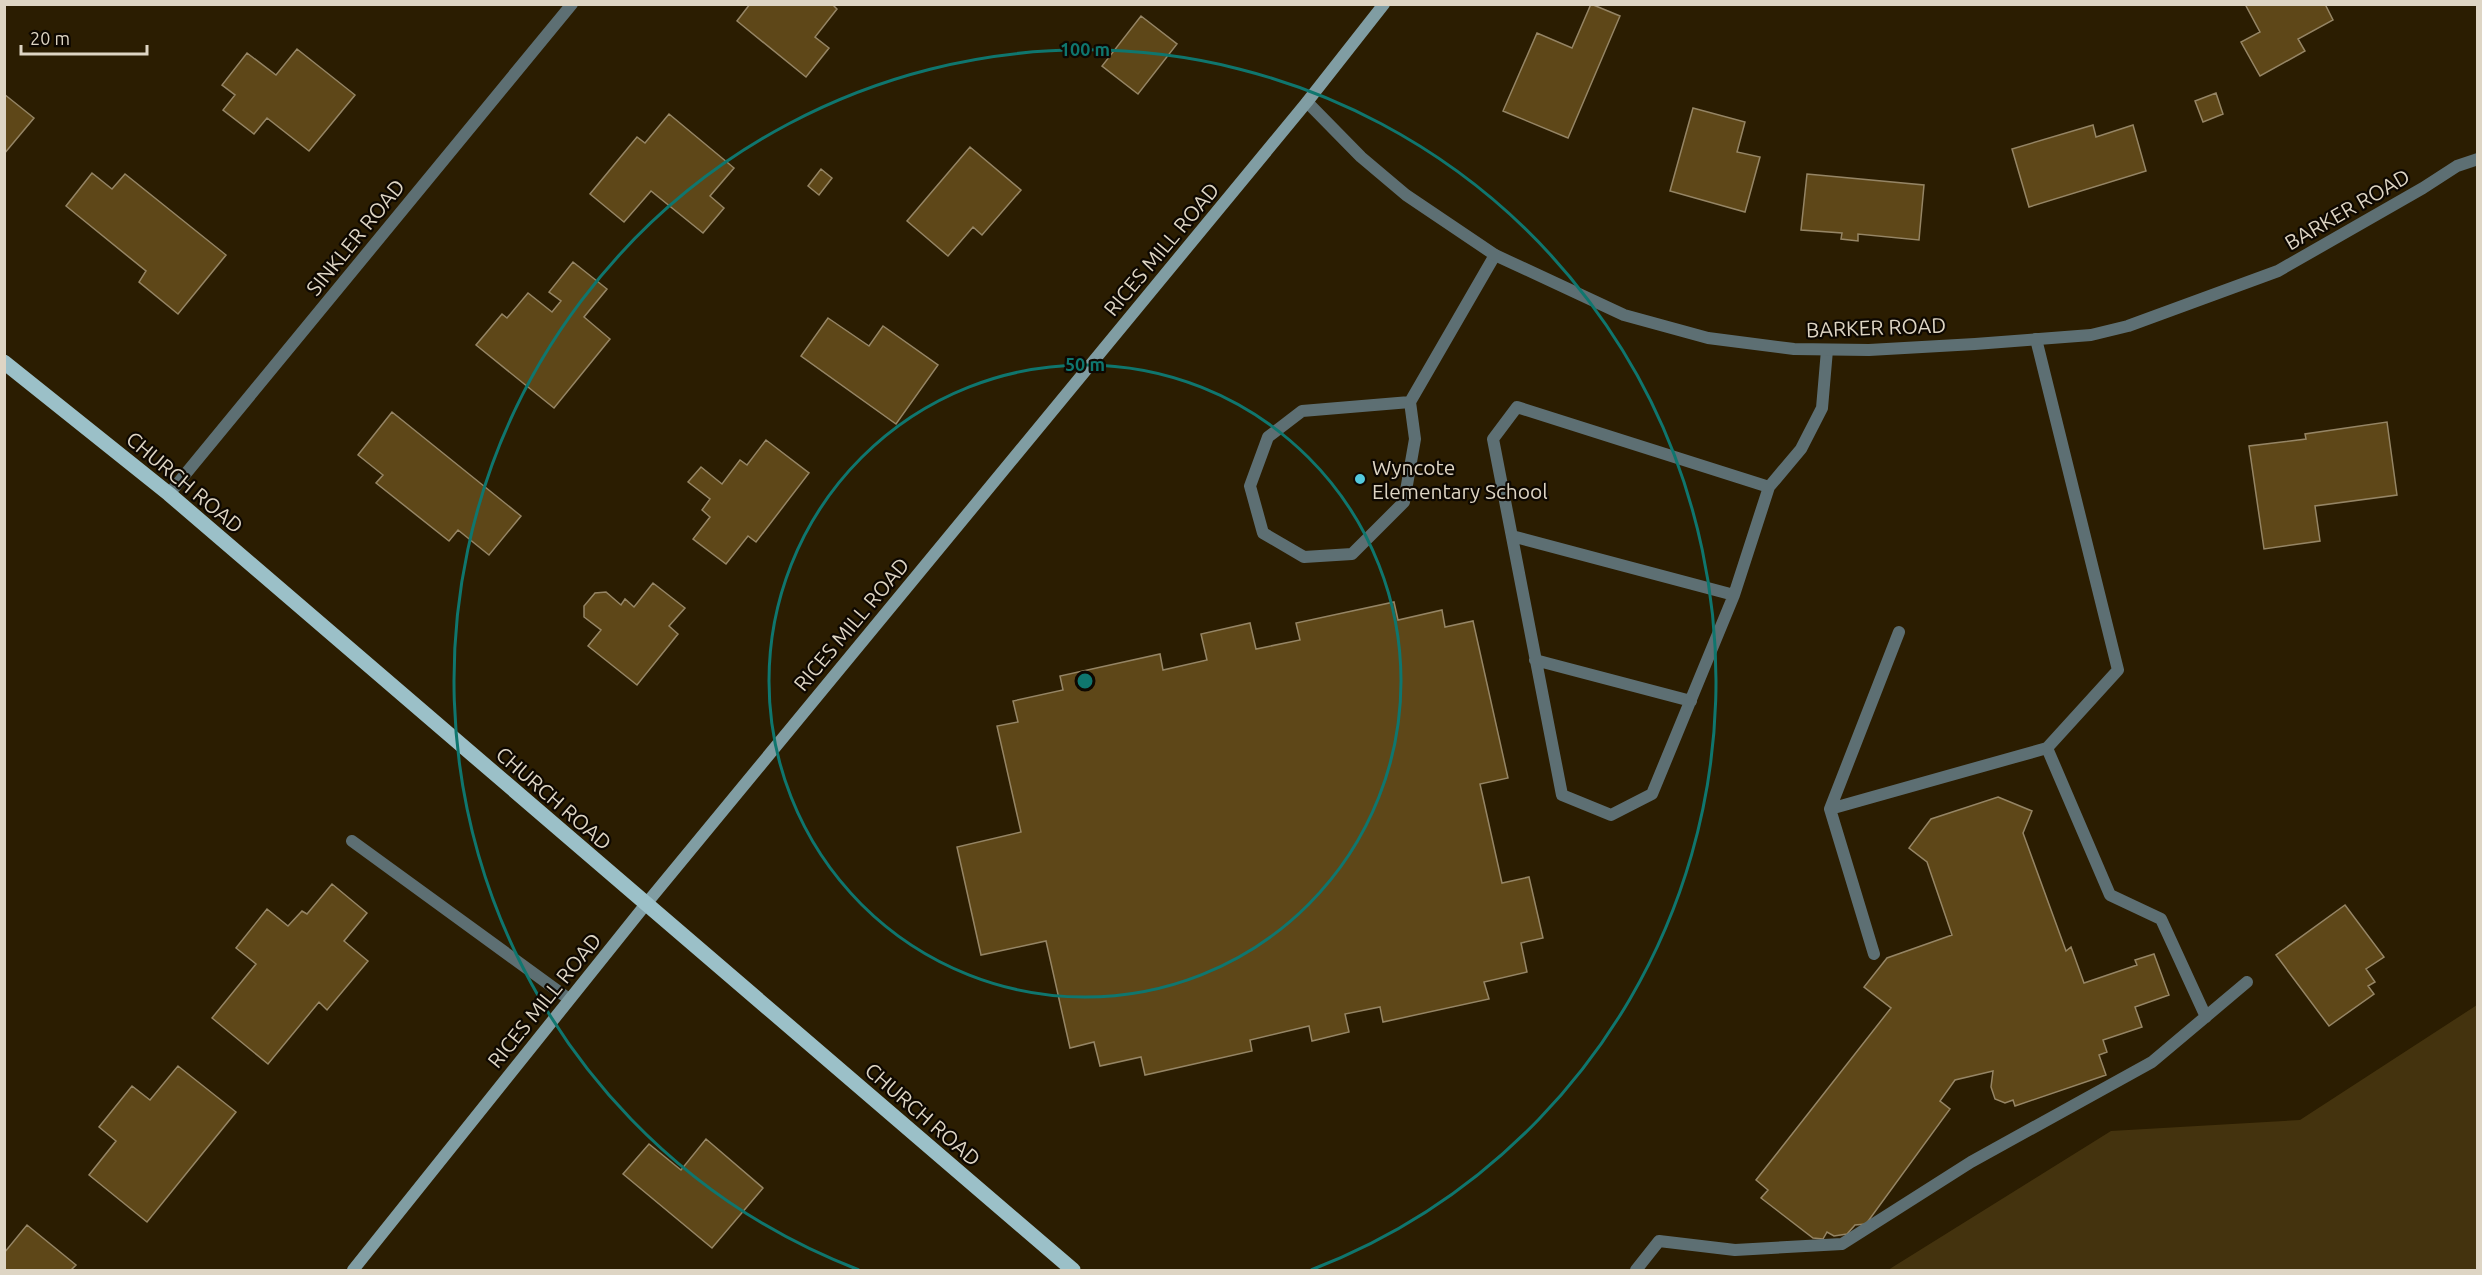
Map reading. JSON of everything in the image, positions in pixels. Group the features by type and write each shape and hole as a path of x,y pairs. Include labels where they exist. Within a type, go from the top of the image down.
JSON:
{"main road":[{"name":"CHURCH ROAD","path":"4,362 169,494 1073,1270"}],"street":[{"name":"SINKLER ROAD","path":"169,494 572,4"},
{"name":"RICES MILL ROAD","path":"352,1270 646,904 1306,102 1384,4"},
{"name":"BARKER ROAD","path":"1306,102 1361,157 1406,195 1495,255 1624,315 1676,330 1743,344 1827,350 2091,335 2128,326 2278,271 2366,222 2457,166 2478,159"},
{"path":"1410,402 1302,411 1268,437 1250,486 1263,533 1304,557 1352,554 1404,502 1415,439 1410,402 1495,255"},
{"path":"1830,809 2047,748 2118,670 2036,339"},
{"path":"1769,487 1517,407 1493,439 1562,795 1611,815 1652,794 1734,595 1769,487 1801,449 1822,408 1827,350"},
{"path":"1512,536 1734,595"},
{"path":"1874,954 1830,809 1899,632"},
{"path":"1535,660 1691,701"},
{"path":"2047,748 2110,895 2161,919 2206,1017"},
{"path":"352,841 569,999"},
{"path":"1636,1270 1659,1241 1735,1250 1842,1244 1971,1162 2152,1062 2247,982"}],"shaded area":[{"path":"2477,1005 2477,1270 1888,1270 2111,1131 2300,1120"}],"building":[{"path":"750,4 832,4 837,9 815,37 829,48 806,77 737,21"},
{"path":"1591,4 1620,16 1568,138 1503,111 1537,33 1572,48"},
{"path":"2245,4 2325,4 2333,20 2298,39 2305,51 2260,76 2241,42 2260,32"},
{"path":"1141,16 1177,44 1138,94 1102,66"},
{"path":"297,49 355,95 309,151 267,118 254,134 223,110 235,95 222,85 247,53 276,75"},
{"path":"2216,93 2223,114 2203,122 2195,101"},
{"path":"4,94 34,118 4,154"},
{"path":"1693,108 1745,122 1737,152 1760,157 1745,212 1670,191"},
{"path":"669,114 734,168 710,196 724,208 703,233 651,191 624,222 590,194 637,137 645,143"},
{"path":"2093,125 2096,137 2133,125 2146,171 2029,207 2012,149"},
{"path":"970,147 1021,190 982,235 973,227 948,256 907,221"},
{"path":"821,169 832,178 819,195 808,186"},
{"path":"92,173 112,189 125,174 226,255 178,314 139,282 146,271 66,206"},
{"path":"1807,174 1924,185 1919,240 1858,234 1858,241 1841,239 1842,233 1801,230"},
{"path":"573,262 607,289 584,317 610,339 554,408 476,345 502,314 507,318 528,293 552,312 561,301 549,292"},
{"path":"828,318 869,346 883,326 938,365 896,424 801,356"},
{"path":"392,412 521,516 489,555 458,530 449,541 376,483 383,475 358,455"},
{"path":"2387,422 2397,495 2315,506 2320,541 2264,549 2249,446 2306,439 2305,434"},
{"path":"766,440 809,473 756,542 748,536 726,564 693,539 710,517 702,510 710,499 688,482 701,467 722,484 740,460 747,465"},
{"path":"653,583 685,608 669,626 678,634 637,685 588,646 601,630 584,617 584,606 595,593 606,592 621,605 625,599 634,607"},
{"path":"1394,602 1398,620 1442,610 1445,627 1473,621 1508,778 1480,784 1502,883 1529,877 1543,938 1521,943 1527,972 1484,982 1489,999 1383,1022 1380,1007 1345,1014 1349,1032 1312,1041 1309,1026 1250,1040 1252,1051 1145,1075 1141,1057 1100,1066 1094,1042 1070,1048 1046,941 981,955 957,847 1021,832 997,726 1018,722 1013,701 1063,690 1060,676 1160,654 1163,670 1207,660 1201,634 1250,623 1256,649 1300,640 1296,623"},
{"path":"1998,797 2032,811 2023,833 2066,951 2071,947 2084,983 2137,965 2135,960 2154,954 2169,995 2135,1007 2142,1027 2103,1040 2107,1052 2099,1055 2106,1075 2015,1106 2013,1100 2005,1103 1995,1099 1991,1087 1993,1071 1955,1080 1940,1101 1950,1109 1866,1224 1855,1225 1847,1234 1834,1236 1827,1232 1823,1239 1813,1238 1761,1198 1768,1190 1756,1180 1891,1008 1864,987 1887,958 1952,935 1927,862 1909,848 1931,819"},
{"path":"332,884 367,913 344,941 368,961 327,1010 319,1002 268,1064 212,1018 256,964 236,948 267,909 288,926 302,911 307,914"},
{"path":"2345,905 2384,957 2366,969 2375,982 2368,986 2374,994 2329,1026 2276,955"},
{"path":"178,1066 236,1112 147,1222 89,1175 116,1141 99,1127 132,1086 150,1100"},
{"path":"706,1139 763,1188 712,1248 623,1174 649,1144 681,1170"},
{"path":"27,1225 76,1265 71,1270 4,1270 4,1253"}],"place":[{"name":"Wyncote Elementary School","path":"1360,479"}]}
